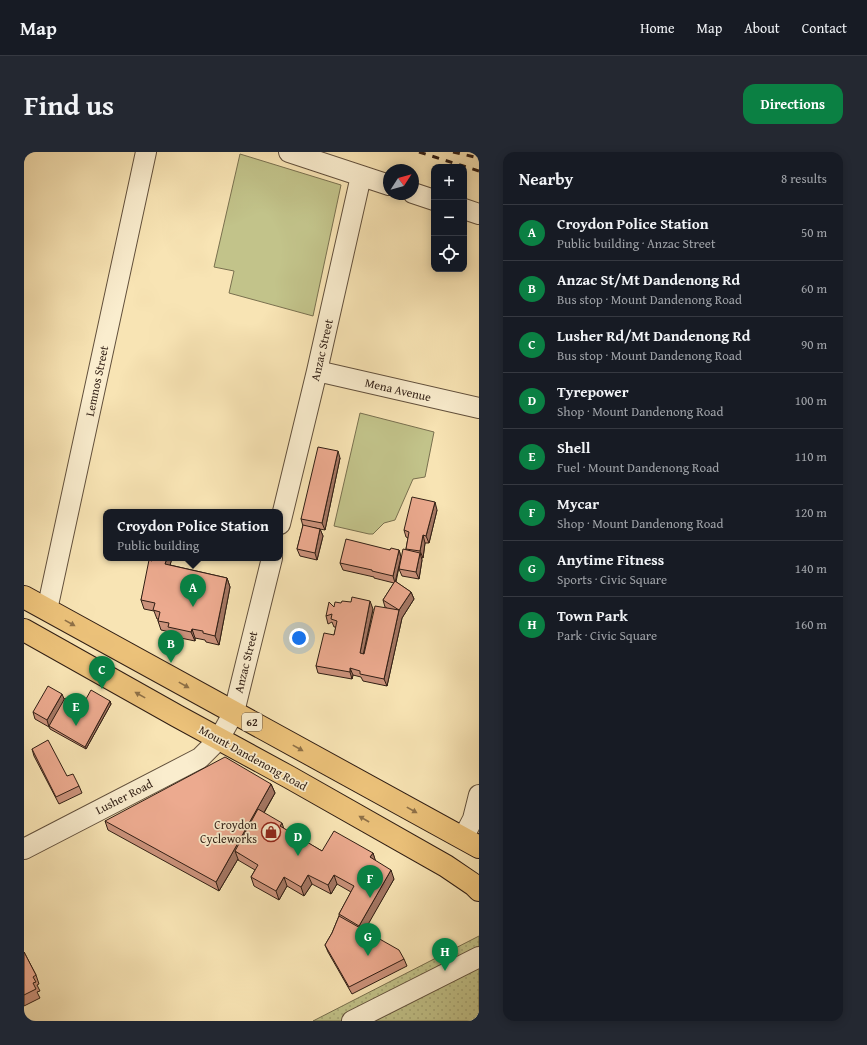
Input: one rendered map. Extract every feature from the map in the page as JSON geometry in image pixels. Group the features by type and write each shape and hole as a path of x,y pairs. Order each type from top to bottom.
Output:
{"main road":[{"name":"62","path":"24,597 471,843"},
{"name":"Mount Dandenong Road","path":"24,630 284,774 477,885"}],"street":[{"name":"Lemnos Street","path":"47,610 146,152"},
{"path":"289,152 383,183"},
{"name":"Anzac Street","path":"283,512 317,371 361,176"},
{"path":"419,195 431,199"},
{"path":"467,210 479,214"},
{"name":"Mena Avenue","path":"317,371 479,408"},
{"name":"Anzac Street","path":"219,739 234,712 271,561"},
{"name":"Lusher Road","path":"24,849 200,758 219,739"},
{"path":"471,843 473,820 479,795"},
{"path":"352,1021 479,957"}],"green space":[{"path":"240,154 341,185 313,316 229,293 234,271 214,267"},
{"path":"360,413 434,432 425,477 413,479 395,520 384,523 373,534 334,526"},
{"path":"479,936 479,1021 313,1021"}],"building":[{"path":"318,447 338,451 322,523 301,519"},
{"path":"412,497 435,502 426,536 423,535 420,551 406,549 409,532 404,530"},
{"path":"303,525 320,529 315,553 297,549"},
{"path":"346,539 390,550 391,548 399,550 393,576 340,563"},
{"path":"403,549 420,553 416,572 399,569"},
{"path":"149,561 166,561 165,564 227,578 215,636 203,633 203,631 192,629 191,632 168,627 169,623 158,621 160,612 153,610 155,603 141,600"},
{"path":"395,581 411,592 399,610 383,600"},
{"path":"352,597 370,601 360,653 364,654 375,606 399,610 384,679 360,674 360,671 350,668 350,672 316,666 324,633 334,635 337,621 331,619 332,614 326,616 329,602 334,607 335,602 351,602"},
{"path":"48,686 62,694 47,720 33,712"},
{"path":"91,690 110,701 85,747 49,726 65,698 81,708"},
{"path":"48,740 67,776 73,774 79,786 56,797 32,749"},
{"path":"225,757 271,784 216,882 105,821"},
{"path":"258,809 282,823 280,826 322,851 334,831 373,853 370,857 391,870 359,926 339,914 354,886 334,875 328,885 308,875 301,887 284,877 276,891 251,877 258,865 235,851"},
{"path":"339,916 399,950 404,959 349,987 325,945"},
{"path":"24,952 36,975 33,977 36,982 33,983 36,989 24,995"}],"railway":[{"path":"419,152 479,171"},
{"path":"453,152 479,158"}],"place":[{"name":"Croydon Police Station","path":"193,607"},
{"name":"Anzac St/Mt Dandenong Rd","path":"171,663"},
{"name":"Lusher Rd/Mt Dandenong Rd","path":"102,689"},
{"name":"Shell","path":"76,726"},
{"name":"Croydon Cycleworks","path":"271,832"},
{"name":"Tyrepower","path":"298,856"},
{"name":"Mycar","path":"370,898"},
{"name":"Anytime Fitness","path":"368,956"},
{"name":"Town Park","path":"445,971"}]}
